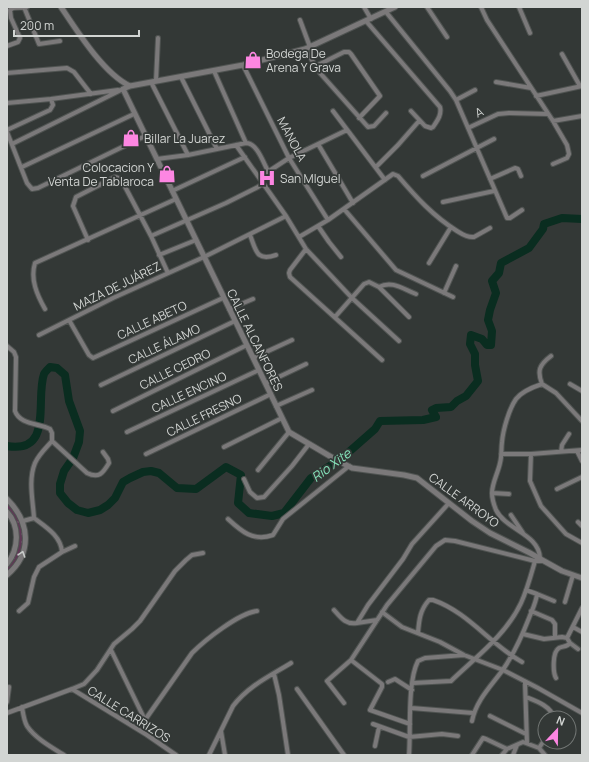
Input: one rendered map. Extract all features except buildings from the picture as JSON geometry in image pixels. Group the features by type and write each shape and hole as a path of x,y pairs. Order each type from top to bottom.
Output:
{"street":[{"path":"7,46 18,42 20,38 9,19 11,9 26,7 39,44 60,41"},
{"path":"61,7 100,60 118,78 130,86"},
{"path":"364,7 371,18"},
{"path":"12,144 130,86 243,65 308,48 395,7"},
{"path":"427,7 447,37"},
{"path":"481,7 486,20 553,121 567,145 569,154 567,158 553,164"},
{"path":"519,7 530,33"},
{"path":"386,12 456,100 505,216 508,218 522,210"},
{"path":"300,20 308,48 320,73 359,118 369,128 374,126 386,113"},
{"path":"366,21 440,107 441,111 433,127 431,128 425,126 411,111"},
{"path":"158,38 153,82 188,155"},
{"path":"316,66 344,52 351,54 380,96 359,118"},
{"path":"536,96 581,86 562,54"},
{"name":"MANOLA","path":"243,65 289,158 328,220"},
{"path":"7,73 68,68 74,72 91,94"},
{"path":"214,71 246,143"},
{"path":"181,77 217,149"},
{"path":"496,82 531,88"},
{"path":"7,103 51,99 123,89"},
{"name":"CALLE ALCANFORES","path":"123,89 289,432"},
{"path":"456,100 475,90"},
{"path":"51,99 53,106 52,108 7,131 27,183 32,189 38,188 145,136"},
{"path":"333,111 385,180"},
{"path":"22,167 134,114"},
{"name":"A","path":"468,128 498,114 548,114"},
{"path":"553,121 582,116"},
{"path":"376,167 420,121"},
{"path":"260,177 268,170 289,158 347,130"},
{"path":"423,176 494,139"},
{"path":"157,159 188,155 250,143 255,147 268,170"},
{"path":"318,144 353,203"},
{"path":"236,145 260,177 286,216 306,250 352,298 399,341"},
{"path":"172,191 245,157"},
{"path":"490,179 515,168 518,169 521,176"},
{"path":"299,237 328,220 393,174 398,176 420,202 451,227 471,238 490,228"},
{"path":"88,240 73,206 73,202 76,198 114,177 121,179 168,273"},
{"path":"150,236 233,200 263,183"},
{"path":"443,202 494,191"},
{"path":"45,309 36,293 34,273 35,263 88,240 176,198"},
{"path":"344,209 396,270 453,297"},
{"name":"MAZA DE JUÁREZ","path":"39,334 204,257 286,216"},
{"path":"318,226 341,257"},
{"path":"429,263 451,227"},
{"path":"250,235 257,252 261,257 266,258 276,256"},
{"path":"159,256 196,240"},
{"path":"306,250 289,273 290,277 382,360"},
{"path":"444,293 456,266"},
{"path":"335,317 366,282 379,287 409,317"},
{"path":"379,287 385,284 392,284 416,294"},
{"name":"CALLE ABETO","path":"69,320 89,356 93,358 223,298"},
{"path":"229,309 253,298"},
{"name":"CALLE ÁLAMO","path":"101,385 235,321"},
{"path":"253,358 292,340"},
{"name":"CALLE CEDRO","path":"113,411 247,345"},
{"path":"7,346 16,355 15,411 19,418 51,430 52,441 87,473 93,476 98,476 106,469 109,463 108,458 103,452"},
{"path":"551,356 543,362 540,369 539,376 542,384 556,393 582,421"},
{"path":"266,383 306,364"},
{"name":"CALLE ENCINO","path":"127,432 259,370"},
{"path":"525,535 512,527 499,515 492,493 501,454 503,430 516,399 525,391 542,384"},
{"path":"570,384 582,391"},
{"path":"276,406 312,390"},
{"name":"CALLE FRESNO","path":"146,454 271,394"},
{"path":"224,446 282,418"},
{"path":"258,470 289,432"},
{"name":"CALLE ARROYO","path":"289,432 347,465 415,477 490,533 572,575 582,578"},
{"path":"561,452 562,445 569,434"},
{"path":"52,441 38,458 32,474 31,484 34,518 58,539 62,552"},
{"path":"244,479 250,492 256,497 261,498 269,492 309,444"},
{"path":"501,454 531,454 582,450"},
{"path":"577,451 582,461"},
{"path":"531,454 530,481 542,506 566,534 582,543"},
{"path":"228,518 247,535 260,538 273,535 283,519 347,465"},
{"path":"557,489 582,477"},
{"path":"492,493 509,494"},
{"path":"7,500 20,514 26,537 22,554 16,566 7,575"},
{"path":"357,623 368,605 403,559 412,544 449,503"},
{"path":"7,512 13,520 17,533 15,547 7,564"},
{"path":"344,703 326,680 351,660 362,646 382,612 436,546 445,540 535,561 542,560 533,542 516,524 511,515"},
{"path":"23,521 34,518"},
{"path":"578,522 582,526"},
{"path":"19,611 28,603 34,577 39,567 62,552 75,546"},
{"path":"7,713 84,684 92,676 114,644 140,621 175,570 192,556 202,553"},
{"path":"413,682 451,681 494,640 515,614 526,590 535,561"},
{"path":"565,602 572,575"},
{"path":"526,590 554,601"},
{"path":"472,721 473,713 480,700 512,656 523,634 537,594"},
{"path":"418,634 420,616 429,600 432,600 457,611 512,656 522,662"},
{"path":"567,638 582,608"},
{"path":"334,610 347,623 351,624 377,620"},
{"path":"145,720 178,672 200,645 248,612 257,611"},
{"path":"531,611 552,620 555,624 555,637"},
{"path":"382,612 402,627 440,642 473,659 502,670 582,713"},
{"path":"573,627 582,632"},
{"path":"523,634 544,639 555,637 567,638"},
{"path":"567,638 570,643 578,649"},
{"path":"556,678 553,671 555,654 559,648 567,646 570,643"},
{"path":"111,650 145,720 147,735"},
{"path":"409,755 412,690 417,664 420,660 425,658 464,655"},
{"path":"351,660 382,684 382,687 370,710 410,724"},
{"path":"208,755 233,706 238,700 251,688 291,663"},
{"path":"274,674 279,695 288,755"},
{"path":"388,682 395,679 412,690"},
{"path":"525,682 527,743"},
{"path":"7,702 10,687"},
{"name":"CALLE CARRIZOS","path":"72,689 147,735 176,755"},
{"path":"297,689 344,755"},
{"path":"526,697 550,710"},
{"path":"22,707 26,724 29,728 42,740 64,755"},
{"path":"411,708 473,713"},
{"path":"490,716 526,734"},
{"path":"373,724 410,737 442,734 458,736"},
{"path":"375,746 380,727"},
{"path":"221,731 225,755"},
{"path":"472,755 483,738 508,750"},
{"path":"502,755 517,744 523,742 537,747"},
{"path":"513,755 517,744"}],"shaded area":[{"path":"7,499 25,529 22,555 7,575 7,564 10,561 17,533 7,512"}],"waterway":[{"name":"Rio Xite","path":"7,446 22,446 31,442 37,433 40,422 44,374 50,367 57,368 65,375 69,401 80,431 79,442 73,458 64,471 60,484 60,493 68,503 77,510 88,513 100,510 115,498 123,482 143,472 151,471 159,473 177,488 196,489 226,467 241,475 238,503 249,513 272,516 284,513 311,478 342,458 375,429 380,421 423,420 436,417 432,410 436,408 451,407 457,401 466,396 478,381 475,365 475,354 470,344 471,335 482,339 487,345 491,345 492,331 488,320 496,293 492,281 499,273 501,263 529,248 543,229 544,224 562,218 582,219"}],"place":[{"name":"Bodega De Arena Y Grava","path":"253,60"},
{"name":"Billar La Juarez","path":"131,138"},
{"name":"Colocacion Y Venta De Tablaroca","path":"167,174"},
{"name":"San MIguel","path":"267,178"}]}
